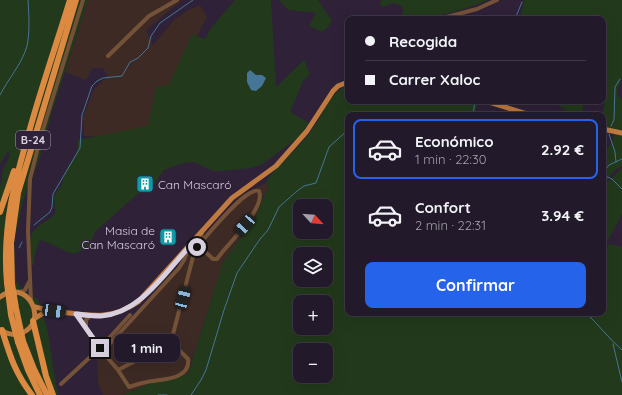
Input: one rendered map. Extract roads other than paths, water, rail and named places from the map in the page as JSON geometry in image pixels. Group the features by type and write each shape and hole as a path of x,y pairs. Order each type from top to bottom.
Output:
{"highway":[{"name":"B-24","path":"47,395 21,341 11,315 5,247 14,184 70,0"},
{"name":"B-24","path":"9,284 11,244 18,193 76,0"},
{"path":"0,212 26,144"},
{"path":"34,320 46,376 54,395"},
{"path":"1,330 11,360 21,380 32,395"},
{"name":"B-24","path":"21,341 28,370 40,395"}],"main road":[{"path":"32,304 48,310 100,316 117,313 138,302 235,195 276,166 307,131 332,91 338,86 345,83"},
{"path":"494,104 517,112"},
{"path":"606,130 622,133"},
{"path":"0,297 9,293 19,293 27,297 32,304 34,320"},
{"path":"1,330 10,334 20,333 28,329 38,315 48,310"}],"street":[{"path":"32,304 29,282 28,213 34,160 83,0"},
{"path":"108,56 149,16 177,0"},
{"path":"451,16 478,9 497,0"},
{"path":"61,384 101,350 179,268 189,247 197,247 213,259 217,259 255,214 261,196 260,191 252,191 238,202 197,247"},
{"path":"118,370 171,342 190,268 204,230"},
{"path":"179,268 186,264 190,268"},
{"path":"19,293 25,290 29,282"},
{"path":"76,314 129,387 137,384 168,379 182,374 189,366 188,359 171,342"},
{"path":"101,350 130,315"},
{"path":"86,329 86,320 90,316"}],"water":[{"path":"250,70 256,75 262,75 266,78 262,86 256,91 251,90 247,82 247,73"}],"waterway":[{"path":"0,95 25,53 29,29 28,0"},
{"path":"34,225 50,212 53,194 80,148 82,115 92,86 103,78 122,76 130,62 138,58 148,48 151,36 160,23 193,0"},
{"path":"516,16 522,2"},
{"path":"611,126 614,120 615,87 620,79"},
{"path":"473,112 475,104"},
{"path":"191,395 206,370 237,273 260,239 268,230 279,207 304,186 316,183 329,147 345,133"},
{"path":"609,134 615,152 616,162"},
{"path":"606,169 609,165 622,159"},
{"path":"606,176 612,179 622,189"},
{"path":"19,248 22,242"},
{"path":"589,316 622,350"},
{"path":"613,344 622,382"},
{"path":"158,395 167,395"}],"place":[{"name":"Can Mascaró","path":"145,184"},
{"name":"Masia de Can Mascaró","path":"168,237"}]}
